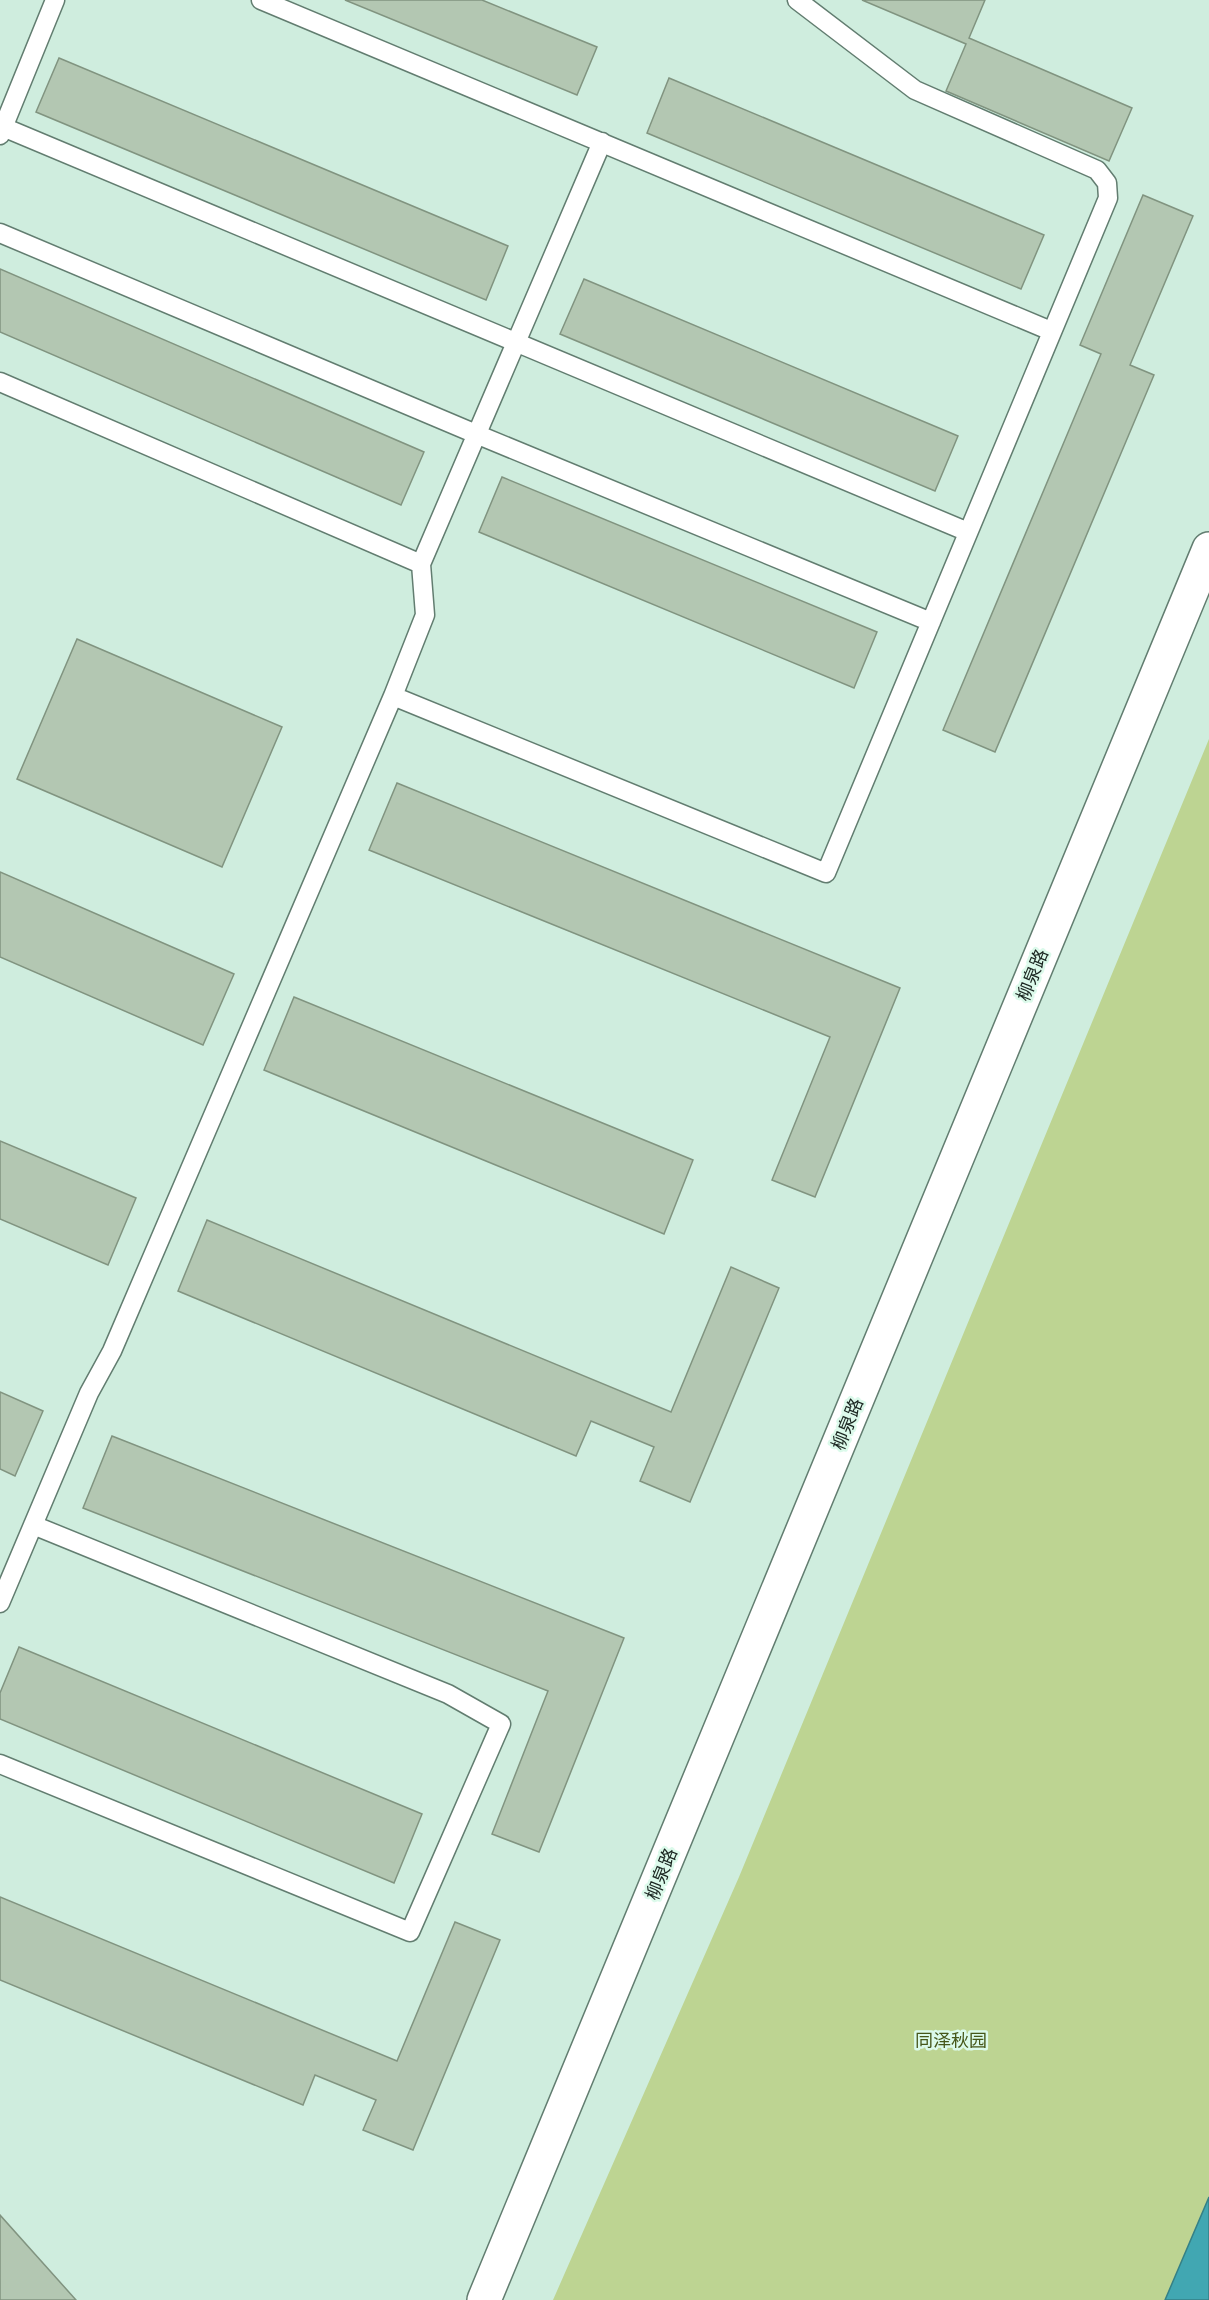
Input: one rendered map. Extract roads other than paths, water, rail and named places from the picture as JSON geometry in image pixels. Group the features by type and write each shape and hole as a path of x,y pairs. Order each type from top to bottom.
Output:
{"street":[{"name":"柳泉路","path":"484,2300 1209,549"}],"lane":[{"path":"55,0 2,131 516,342 968,532"},
{"path":"261,0 1051,331"},
{"path":"393,696 826,873 1108,198 1107,183 1097,170 915,90 797,0"},
{"path":"0,1603 89,1393 112,1351 393,696 425,615 422,564 602,142"},
{"path":"0,233 476,434 931,622"},
{"path":"0,382 422,564"},
{"path":"0,1764 410,1932 501,1724 448,1694 33,1525"}],"water":[{"path":"1209,2197 1209,2300 1165,2300"}],"park label":[{"name":"同泽秋园","path":"951,2040"}]}
